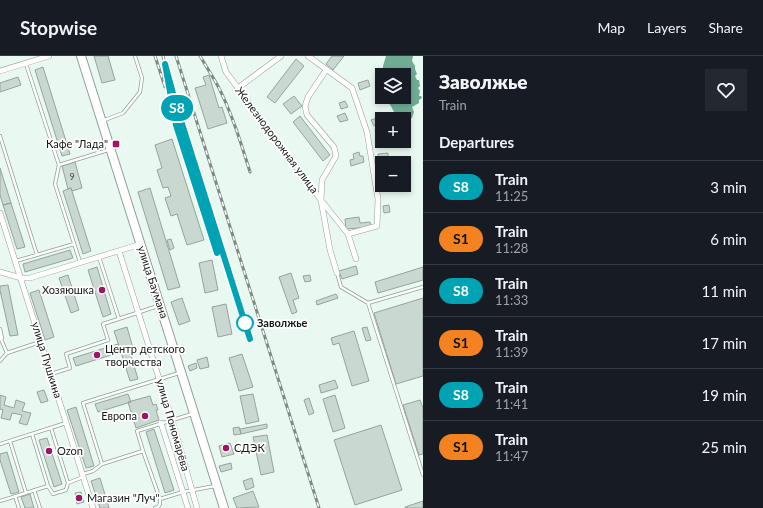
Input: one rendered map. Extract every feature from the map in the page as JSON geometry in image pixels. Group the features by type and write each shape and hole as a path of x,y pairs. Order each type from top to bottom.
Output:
{"main road":[{"name":"улица Баумана","path":"81,56 224,508"}],"street":[{"path":"0,72 49,56"},
{"name":"Железнодорожная улица","path":"221,56 226,72 321,200 330,250 337,273"},
{"path":"238,88 281,56"},
{"path":"308,56 352,88 367,132 378,199 377,226 348,234"},
{"path":"326,70 308,97 305,106 307,115 334,147 336,156 322,180 321,200 348,234 356,260"},
{"name":"улица Пушкина","path":"0,213 93,508"},
{"path":"0,272 21,278 30,278 141,244"},
{"name":"улица Пономарёва","path":"119,251 172,420 197,508"},
{"name":"улица Пономарёва","path":"161,424 188,508"}],"lane":[{"path":"102,122 124,113 140,92 142,78 135,56"},
{"path":"26,63 59,165 55,184 80,263"},
{"path":"0,136 37,255"},
{"path":"59,165 111,150"},
{"path":"15,261 74,244"},
{"path":"99,257 119,319"},
{"path":"337,273 341,287 368,303 423,475"},
{"path":"368,303 423,287"},
{"path":"51,374 70,368 66,354 108,340 103,324 160,306"},
{"path":"0,329 1,338 7,352"},
{"path":"0,361 7,352 41,342"},
{"path":"102,464 84,403 181,372"},
{"path":"155,508 160,504 160,499 137,431 194,413"},
{"path":"0,444 66,423"},
{"path":"32,434 48,486 53,494 66,490 68,483 51,428"},
{"path":"10,441 26,493"},
{"path":"68,483 93,471 102,464 143,451"},
{"path":"0,501 48,486"},
{"path":"160,499 183,492 217,486"},
{"path":"34,490 40,508"},
{"path":"15,496 19,508"}],"shaded area":[{"path":"386,56 413,56 412,61 417,74 415,76 417,80 419,80 420,86 418,88 420,91 419,96 422,98 419,100 419,103 412,107 414,112 412,118 411,112 395,112 389,104 411,104 411,68 383,68"}],"building":[{"path":"94,56 108,56 115,80 102,83"},
{"path":"332,56 344,56 333,70 326,64"},
{"path":"296,59 304,66 275,103 267,97"},
{"path":"43,67 70,154 62,156 35,70"},
{"path":"209,75 219,108 222,107 227,123 208,129 195,88 206,85 203,77"},
{"path":"18,77 21,85 0,92 0,83"},
{"path":"368,80 370,86 360,90 358,83"},
{"path":"294,96 302,106 291,114 283,104"},
{"path":"345,101 348,107 341,109 339,103"},
{"path":"345,113 348,120 340,122 337,116"},
{"path":"300,116 330,155 323,161 293,122"},
{"path":"375,119 375,126 374,126 371,120"},
{"path":"172,139 204,240 187,245 177,214 171,216 165,198 171,196 168,187 163,188 157,170 162,168 155,145"},
{"path":"359,152 360,156 363,156 364,162 351,166 350,160 354,159 353,154"},
{"path":"388,153 388,156 378,156 378,154"},
{"path":"75,162 82,188 72,191 71,188 68,189 62,166"},
{"path":"0,168 11,203 3,205 0,195"},
{"path":"71,188 91,251 83,254 63,191"},
{"path":"150,188 180,287 168,290 138,192"},
{"path":"11,203 25,247 17,249 3,205"},
{"path":"389,205 390,212 384,213 383,206"},
{"path":"359,217 360,223 370,222 371,227 346,229 345,219"},
{"path":"171,239 174,248 170,250 167,240"},
{"path":"70,250 73,258 25,272 23,264"},
{"path":"212,260 218,290 205,293 199,263"},
{"path":"356,266 358,274 342,279 339,271"},
{"path":"97,267 111,314 103,317 88,270"},
{"path":"423,267 423,280 378,293 375,282"},
{"path":"291,273 299,298 293,300 297,312 292,314 279,277"},
{"path":"68,275 79,310 71,313 59,278"},
{"path":"310,275 311,281 305,282 303,276"},
{"path":"8,285 18,335 10,336 0,290 0,286"},
{"path":"39,290 54,337 45,340 30,293"},
{"path":"336,294 338,298 317,305 316,301"},
{"path":"182,298 190,321 179,325 171,302"},
{"path":"423,298 423,376 396,384 374,313"},
{"path":"226,304 232,334 218,337 212,307"},
{"name":"Центр детского творчества","path":"127,327 133,348 121,352 114,331"},
{"path":"367,327 371,340 366,341 362,328"},
{"path":"354,331 369,381 352,386 339,343 333,345 331,338"},
{"name":"Центр детского творчества","path":"118,344 121,352 76,366 73,358"},
{"path":"129,349 138,379 130,381 121,352"},
{"path":"242,354 253,387 239,391 229,358"},
{"path":"207,357 209,367 200,369 197,360"},
{"path":"196,363 197,368 190,371 188,366"},
{"path":"335,380 338,388 321,393 319,385"},
{"path":"44,390 48,401 41,403 37,392"},
{"path":"128,394 131,402 98,412 95,404"},
{"path":"253,394 259,421 246,424 240,396"},
{"path":"0,395 6,397 4,405 14,408 16,400 25,403 22,411 31,413 27,425 19,423 22,415 12,413 10,420 1,418 3,410 0,409"},
{"path":"335,395 345,428 333,432 323,399"},
{"name":"Европа","path":"150,396 153,405 156,404 159,420 136,428 128,402"},
{"path":"309,398 314,413 309,415 304,400"},
{"path":"420,400 423,408 423,454 419,455 403,405"},
{"path":"76,407 94,466 86,468 67,410"},
{"path":"267,424 267,428 241,434 240,429"},
{"path":"381,425 402,490 355,505 334,440"},
{"path":"239,427 241,434 234,435 233,428"},
{"path":"154,429 174,490 165,493 146,432"},
{"path":"267,435 274,472 261,475 253,437"},
{"path":"47,438 62,484 54,487 39,440"},
{"path":"230,443 234,454 222,457 219,446"},
{"path":"7,452 19,492 11,494 0,460 0,454"},
{"path":"231,463 232,469 221,472 219,466"},
{"path":"100,478 109,508 100,508 91,481"},
{"path":"252,478 254,487 246,490 243,481"},
{"path":"253,491 259,507 237,508 233,498"},
{"name":"Магазин \"Луч\"","path":"81,492 84,502 77,504 75,493"},
{"path":"30,494 34,508 25,508 21,497"},
{"path":"423,501 423,508 405,508 405,507"}],"railway":[{"path":"155,56 165,87"},
{"path":"163,56 177,108 250,339"},
{"path":"176,56 319,508"},
{"path":"200,56 219,88 228,108 250,172"}],"train":[{"name":"S8","path":"217,253 176,125 169,93 165,64 177,108 250,339"}],"place":[{"name":"Кафе \"Лада\"","path":"116,144"},
{"name":"Хозяюшка","path":"102,290"},
{"name":"Заволжье","path":"245,323"},
{"name":"Центр детского творчества","path":"97,355"},
{"name":"Европа","path":"145,416"},
{"name":"СДЭК","path":"226,448"},
{"name":"Ozon","path":"49,451"},
{"name":"Магазин \"Луч\"","path":"79,498"}]}
